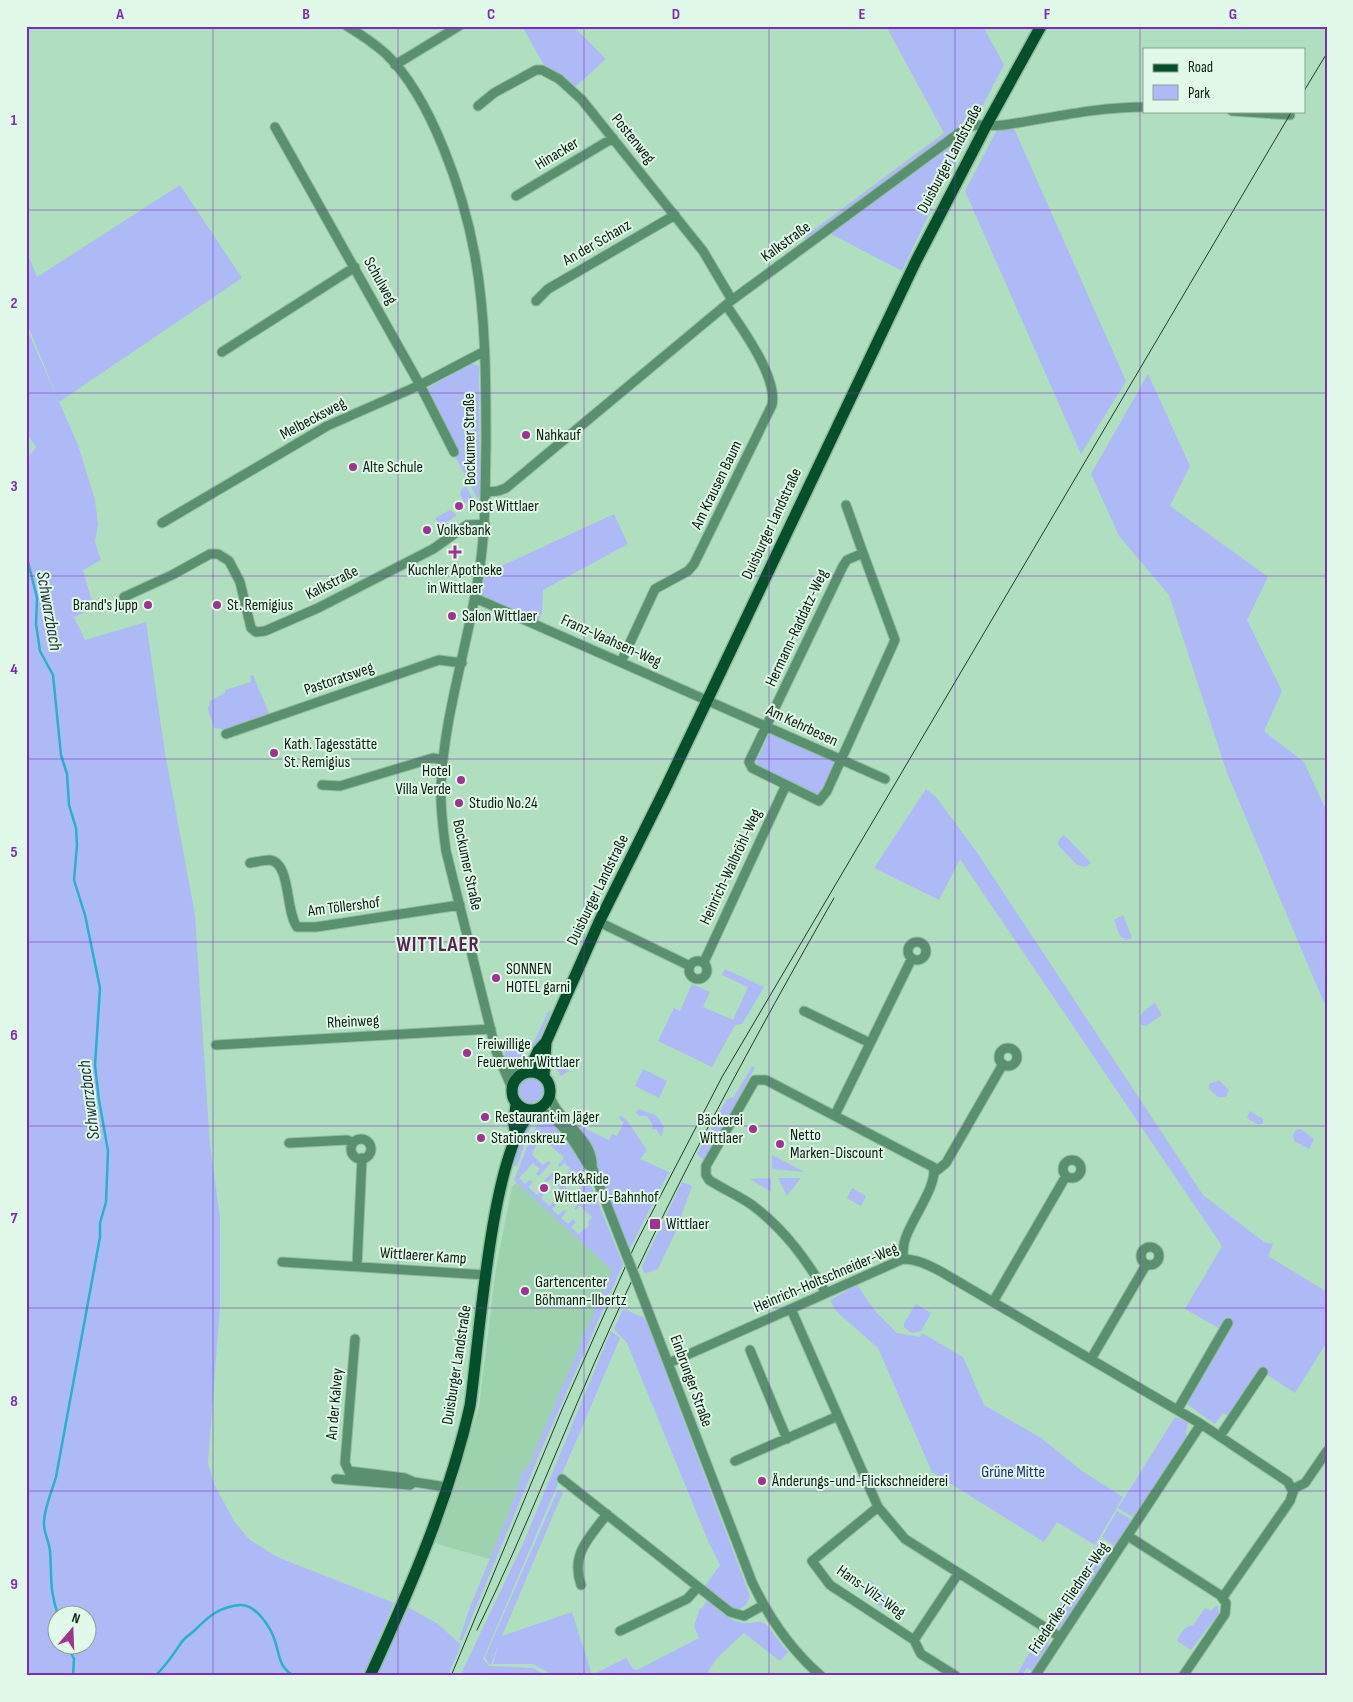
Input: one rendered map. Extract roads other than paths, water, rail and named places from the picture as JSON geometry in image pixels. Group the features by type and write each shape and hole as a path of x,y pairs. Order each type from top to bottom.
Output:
{"main road":[{"name":"Duisburger Landstraße","path":"516,1136 514,1124 516,1104 512,1095 512,1088 516,1079 524,1073 546,1042 599,922 916,261 986,124 1041,26"},
{"name":"Duisburger Landstraße","path":"370,1676 403,1605 446,1487 470,1406 497,1204 516,1136 526,1116 546,1103 550,1096 549,1084 544,1076 546,1042"},
{"path":"524,1073 544,1076"},
{"path":"516,1104 522,1109 535,1110"}],"street":[{"name":"Bockumer Straße","path":"347,26 385,53 396,65 419,100 455,179 475,257 483,352 485,524 475,598 443,760 441,817 446,851 491,1029 500,1062 512,1088"},
{"path":"396,65 460,26"},
{"name":"Postenweg","path":"478,106 523,76 542,70 559,79 582,100 703,251 729,302"},
{"name":"Kalkstraße","path":"486,492 498,492 506,488 729,302 966,128 986,124 1002,125 1087,110 1143,107"},
{"path":"1246,112 1290,115"},
{"name":"Schulweg","path":"274,127 355,267 420,385 454,452"},
{"name":"Hinacker","path":"516,196 613,138"},
{"name":"An der Schanz","path":"536,301 548,289 675,215"},
{"path":"222,352 355,267"},
{"name":"Am Krausen Baum","path":"621,662 655,589 688,571 694,564 772,405 773,399 770,383 755,347 729,302"},
{"name":"Melbecksweg","path":"162,523 327,426 420,385 483,352"},
{"path":"766,726 750,765 756,770 819,801 827,791 839,759 894,640 846,504"},
{"name":"Kalkstraße","path":"124,596 172,575 210,554 218,554 227,558 233,568 240,582 251,628 260,632 318,608 433,548 467,525 485,524"},
{"name":"Hermann-Raddatz-Weg","path":"766,726 843,566 847,560 863,553"},
{"name":"Franz-Vaahsen-Weg","path":"475,598 707,699"},
{"name":"Pastoratsweg","path":"226,734 439,660 462,663"},
{"name":"Am Kehrbesen","path":"707,699 886,779"},
{"path":"322,785 340,786 433,758 443,760"},
{"name":"Heinrich-Walbröhl-Weg","path":"599,922 690,966 691,976 700,979 706,976 708,970 704,962 786,785"},
{"name":"Am Töllershof","path":"250,863 269,860 281,867 284,873 289,911 297,927 316,927 460,905"},
{"path":"835,1115 912,958"},
{"path":"690,966 694,961 704,962"},
{"path":"804,1011 870,1043"},
{"name":"Rheinweg","path":"216,1045 491,1029"},
{"path":"500,1062 513,1072 524,1073"},
{"path":"903,1259 905,1240 916,1213 933,1182 935,1172 946,1163 1004,1064"},
{"path":"826,1293 805,1258 778,1226 752,1206 709,1180 705,1169 755,1080 766,1080 835,1115 929,1164 935,1172"},
{"name":"Einbrunger Straße","path":"550,1096 552,1103 577,1133 591,1157 592,1167 669,1363 714,1488 762,1606 801,1657 821,1676"},
{"name":"Einbrunger Straße","path":"535,1110 560,1124 573,1140 588,1165 592,1167"},
{"name":"Wittlaerer Kamp","path":"289,1143 348,1140 353,1143 361,1139 369,1144 370,1153 362,1158 357,1266"},
{"path":"353,1143 354,1155 362,1158"},
{"path":"993,1302 1066,1176"},
{"name":"Heinrich-Holtschneider-Weg","path":"669,1363 903,1259 926,1264 1201,1424"},
{"name":"Wittlaerer Kamp","path":"282,1262 486,1275"},
{"path":"1091,1359 1146,1265"},
{"path":"791,1309 878,1508 905,1539 1060,1637"},
{"path":"1178,1409 1228,1324"},
{"name":"An der Kalvey","path":"353,1480 345,1463 355,1339"},
{"path":"750,1350 788,1439"},
{"path":"1220,1436 1263,1372"},
{"path":"735,1461 838,1416"},
{"path":"1183,1676 1225,1614 1227,1606 1223,1597 1290,1501 1292,1489 1288,1482 1201,1424"},
{"name":"Friederike-Fliedner-Weg","path":"1035,1676 1201,1424"},
{"path":"1292,1489 1306,1483 1327,1451"},
{"path":"348,1471 405,1478 414,1482 446,1487"},
{"path":"336,1479 410,1485 414,1482"},
{"path":"562,1479 735,1614 744,1616 762,1606"},
{"name":"Hans-Vilz-Weg","path":"878,1508 812,1561 830,1584 914,1640 920,1654 956,1676"},
{"path":"581,1584 577,1572 580,1551 607,1514"},
{"name":"Friederike-Fliedner-Weg","path":"1128,1536 1223,1597"},
{"name":"Hans-Vilz-Weg","path":"914,1640 958,1574"},
{"path":"620,1631 687,1599 698,1587"}],"waterway":[{"name":"Schwarzbach","path":"26,447 26,478"},
{"name":"Schwarzbach","path":"26,554 37,598 36,624 40,651 53,675 61,755 67,774 69,805 76,828 77,845 74,880 85,915 100,988 95,1065 108,1151 106,1202 100,1223 100,1237 56,1477 47,1504 44,1521 44,1529 50,1551 55,1604"},
{"name":"Schwarzbach","path":"155,1676 183,1641 205,1620 220,1610 240,1605 252,1608 262,1618 273,1636 283,1666 295,1676"},
{"name":"Schwarzbach","path":"72,1654 74,1659 73,1676"}],"tram line":[{"path":"1306,88 1327,53"},
{"path":"451,1676 563,1407 635,1245 722,1077 1291,112"},
{"path":"477,1630 512,1555 611,1326 662,1217 746,1056 834,898"}],"place":[{"name":"Nahkauf","path":"526,435"},
{"name":"Alte Schule","path":"353,467"},
{"name":"Post Wittlaer","path":"459,506"},
{"name":"Volksbank","path":"427,530"},
{"name":"Kuchler Apotheke in Wittlaer","path":"455,552"},
{"name":"Brand's Jupp","path":"148,605"},
{"name":"St. Remigius","path":"217,605"},
{"name":"Salon Wittlaer","path":"452,616"},
{"name":"Kath. Tagesstätte St. Remigius","path":"274,753"},
{"name":"Hotel Villa Verde","path":"461,780"},
{"name":"Studio No.24","path":"459,803"},
{"name":"SONNEN HOTEL garni","path":"496,978"},
{"name":"Freiwillige Feuerwehr Wittlaer","path":"467,1053"},
{"name":"Restaurant im Jäger","path":"485,1117"},
{"name":"Bäckerei Wittlaer","path":"753,1129"},
{"name":"Stationskreuz","path":"481,1138"},
{"name":"Netto Marken-Discount","path":"780,1144"},
{"name":"Park&Ride Wittlaer U-Bahnhof","path":"544,1188"},
{"name":"Wittlaer","path":"655,1224"},
{"name":"Gartencenter Böhmann-Ilbertz","path":"525,1291"},
{"name":"Änderungs-und-Flickschneiderei","path":"762,1481"}],"district":[{"name":"WITTLAER","path":"438,944"}],"park label":[{"name":"Grüne Mitte","path":"1013,1472"}]}
